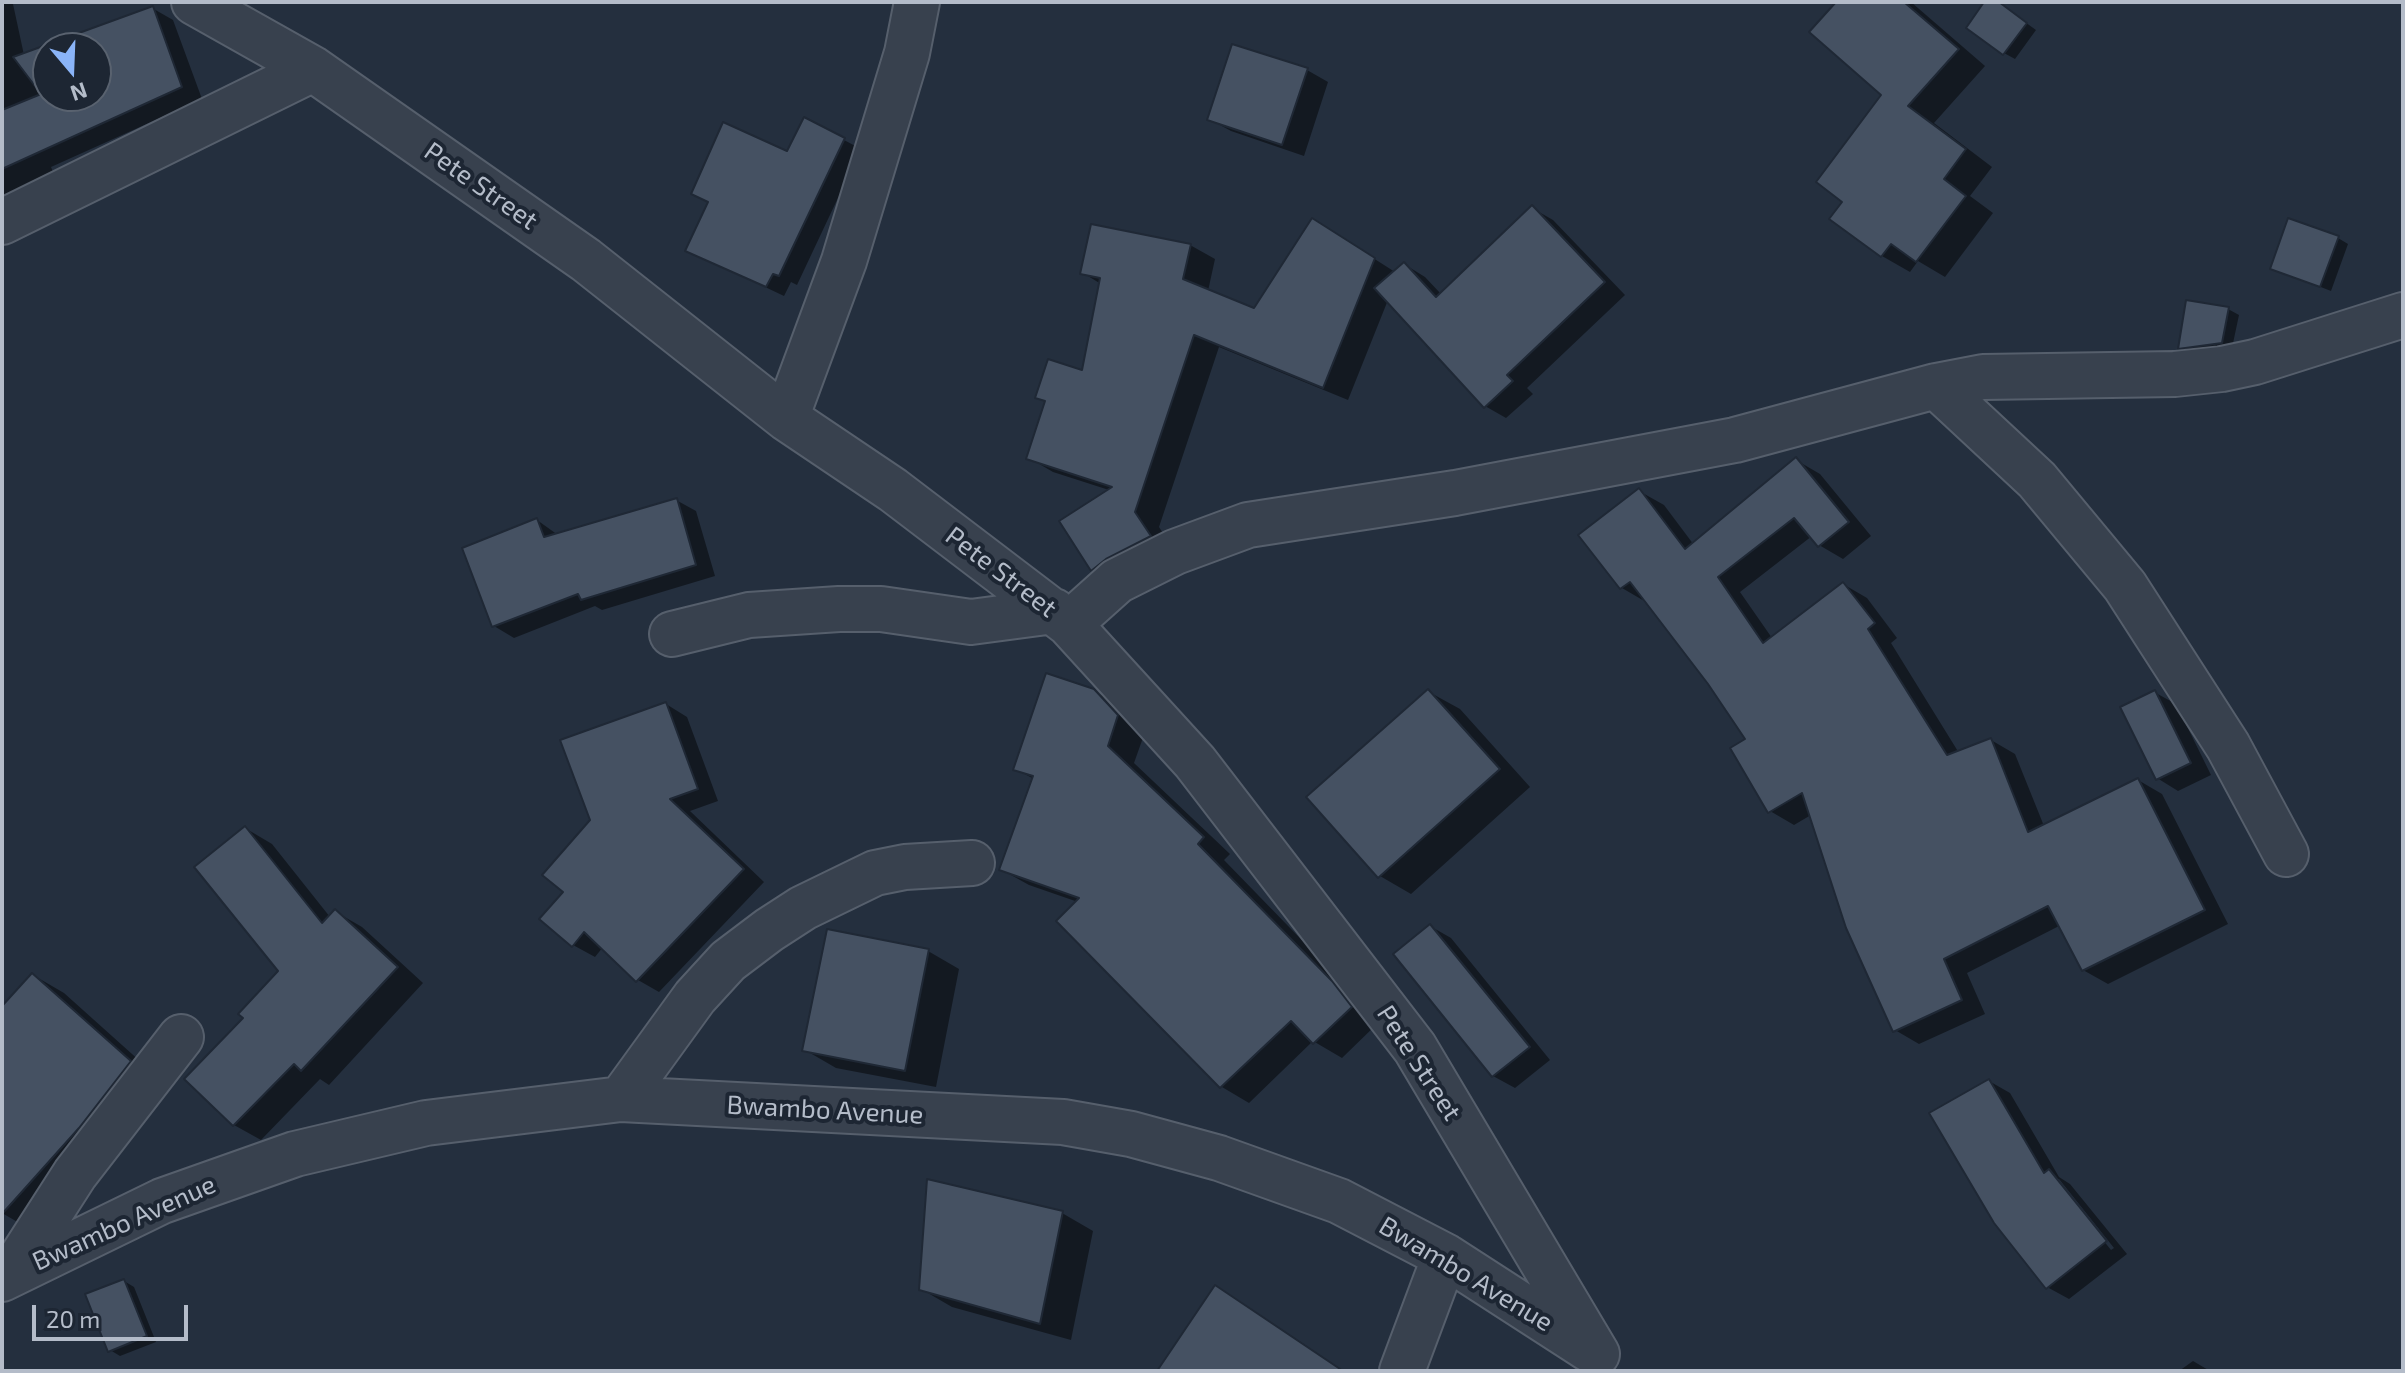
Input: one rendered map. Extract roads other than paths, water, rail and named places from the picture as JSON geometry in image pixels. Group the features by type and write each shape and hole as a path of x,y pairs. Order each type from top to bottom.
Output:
{"street":[{"name":"Pete Street","path":"194,2 313,69 586,260 786,418 893,490 1062,618 1195,762 1415,1048 1609,1363"},
{"path":"786,418 844,261 907,53 917,2"},
{"path":"2,222 313,69"},
{"path":"672,634 749,615 839,609 881,609 971,622 1062,618 1117,581 1175,552 1248,525 1455,493 1735,440 1936,386 2030,374 2175,374 2222,369 2255,362 2403,315"},
{"path":"1936,386 2010,452 2125,586 2228,746 2286,854"},
{"path":"621,1099 695,997 728,961 769,930 815,902 875,873 905,867 972,863"},
{"path":"7,1276 75,1174 181,1037"},
{"name":"Bwambo Avenue","path":"7,1276 162,1201 295,1154 426,1123 621,1099 1063,1122 1131,1134 1219,1158 1339,1201 1445,1256 1609,1363"},
{"path":"1402,1371 1445,1256"}]}
